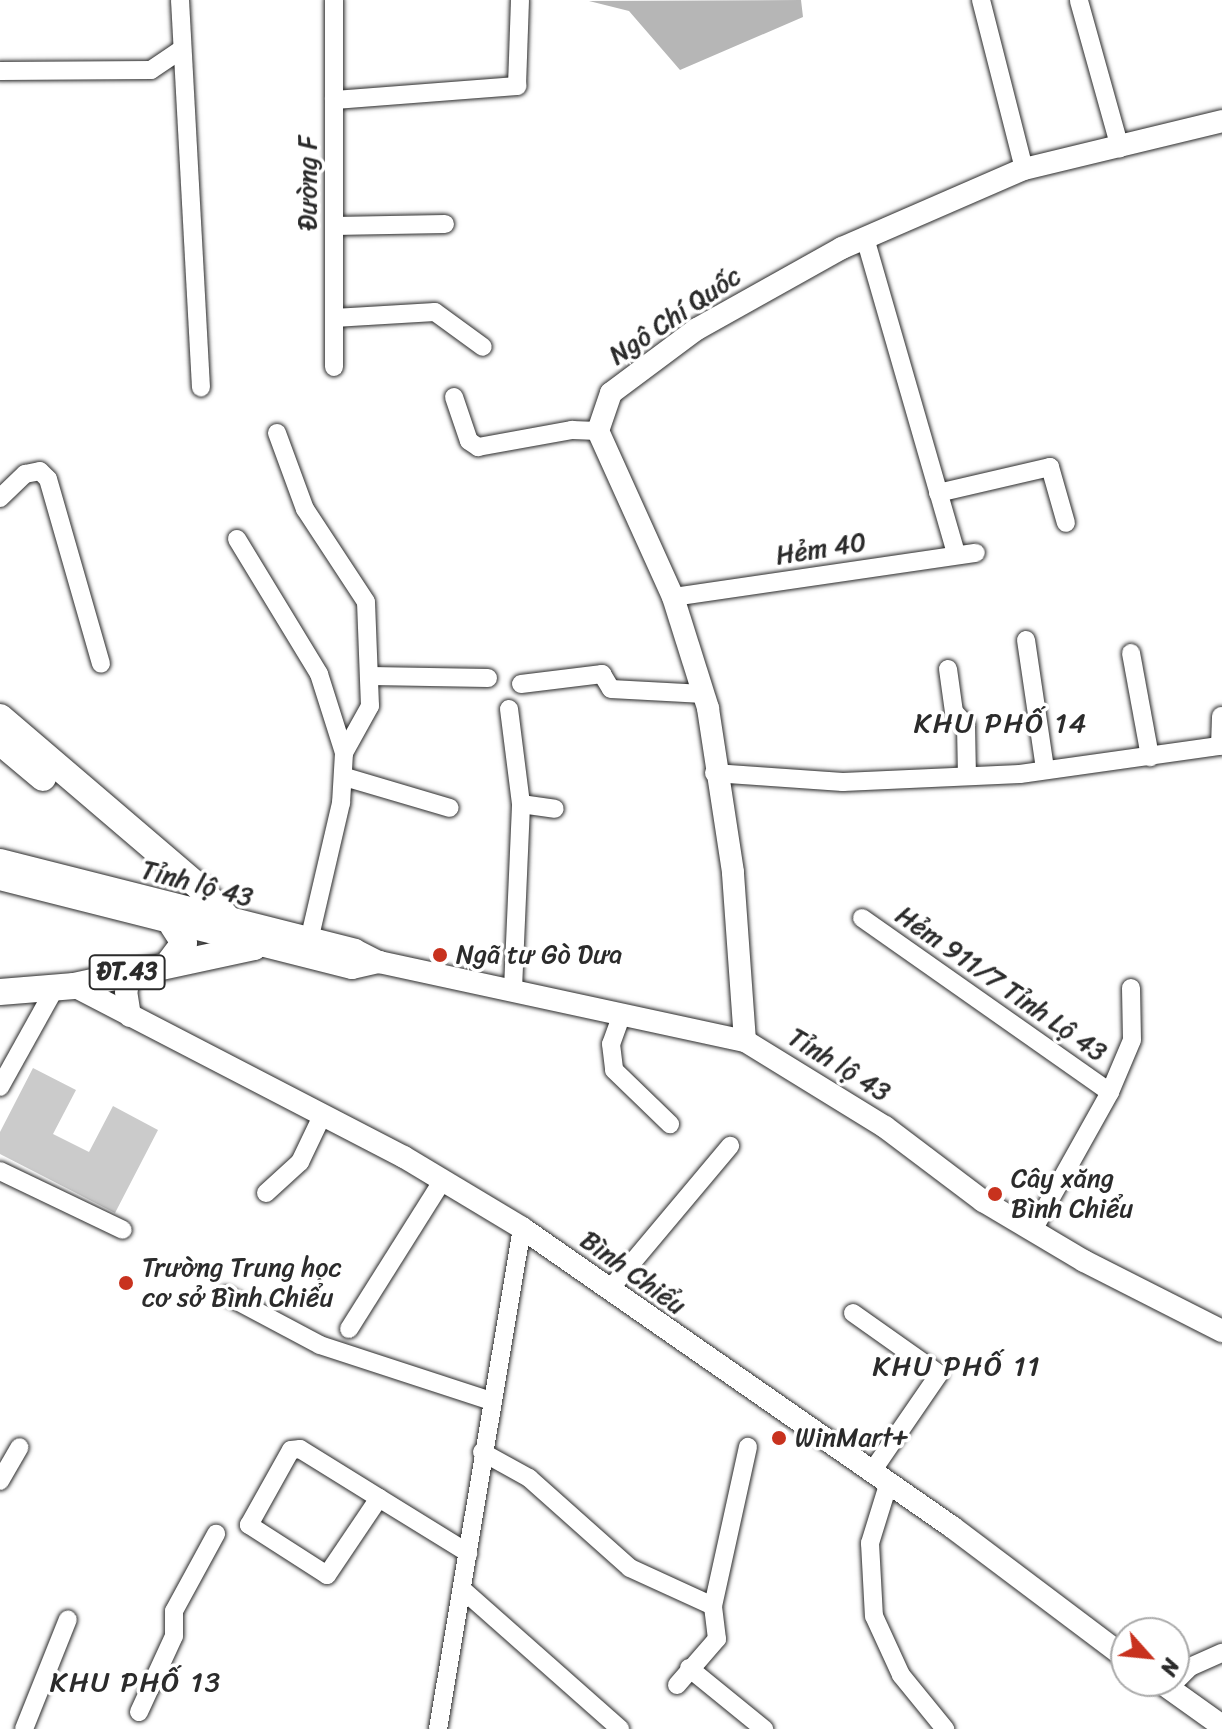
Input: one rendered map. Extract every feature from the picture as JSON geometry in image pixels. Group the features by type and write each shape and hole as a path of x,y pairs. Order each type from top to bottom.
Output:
{"highway":[{"path":"0,717 241,932"},
{"path":"0,742 241,932"},
{"path":"168,964 184,943 173,926"},
{"name":"ĐT.43","path":"0,992 65,987 168,964 241,932"}],"main road":[{"name":"Ngô Chí Quốc","path":"598,431 611,393 630,375 697,329 865,238 1024,169 1222,121"},
{"path":"598,431 673,597 704,694 714,773 733,872 745,1041"},
{"name":"Tỉnh lộ 43","path":"0,860 352,968 379,962"},
{"name":"Tỉnh lộ 43","path":"0,879 173,926 309,940 355,950 379,962 745,1041 885,1127 1033,1230 1193,1320 1222,1331"},
{"path":"130,1016 126,992 132,971"},
{"name":"Bình Chiểu","path":"65,987 130,1016 323,1114 522,1228 880,1479 1110,1646"},
{"path":"1182,1697 1222,1726"}],"street":[{"path":"180,0 201,387"},
{"name":"Đường F","path":"334,0 334,367"},
{"path":"334,100 517,86 520,0"},
{"path":"981,0 1024,169"},
{"path":"1079,1 1120,148"},
{"path":"0,71 151,70 182,49"},
{"path":"334,226 445,224"},
{"path":"865,238 956,553"},
{"path":"334,318 435,312 483,347"},
{"path":"454,397 469,441 478,447 572,430 598,431"},
{"path":"277,433 305,509 366,602 370,706 344,753"},
{"path":"938,493 1050,467 1066,523"},
{"path":"0,498 25,474 40,471 48,479 101,664"},
{"path":"237,539 319,674 344,753 345,777 309,940"},
{"name":"Hẻm 40","path":"673,597 956,553 976,553"},
{"path":"1026,640 1045,769"},
{"path":"1131,653 1150,757"},
{"path":"948,669 954,712 966,725 967,776"},
{"path":"521,684 602,674 611,689 704,694"},
{"path":"371,676 488,678"},
{"path":"509,709 521,804 513,989"},
{"path":"714,773 843,782 1045,769 1221,746 1221,716"},
{"path":"345,777 450,808"},
{"path":"521,804 555,809"},
{"name":"Hẻm 911/7 Tỉnh Lộ 43","path":"862,918 1110,1092"},
{"path":"0,1087 65,987"},
{"path":"1033,1230 1110,1092 1132,1040 1131,988"},
{"path":"622,1014 611,1044 614,1070 670,1124"},
{"path":"266,1193 300,1162 323,1114"},
{"path":"610,1289 730,1146"},
{"path":"0,1171 123,1230"},
{"path":"349,1329 443,1180"},
{"path":"438,1729 463,1590 482,1452 522,1228"},
{"path":"226,1295 320,1345 491,1401"},
{"path":"853,1313 939,1374 880,1479 870,1543 874,1616 901,1675 945,1729"},
{"path":"0,1481 20,1447"},
{"path":"677,1685 717,1639 713,1606 748,1447"},
{"path":"379,1498 327,1575 249,1525 291,1450 300,1449 468,1553"},
{"path":"482,1452 529,1478 630,1568 713,1606"},
{"path":"139,1712 174,1636 174,1611 216,1534"},
{"path":"463,1590 620,1729"},
{"path":"24,1729 68,1619"},
{"path":"1190,1667 1222,1653"},
{"path":"689,1668 764,1729"}],"shaded area":[{"path":"801,0 803,17 680,70 629,11 589,1"}],"building":[{"path":"33,1068 76,1090 53,1134 89,1152 113,1106 158,1130 115,1213 0,1154 0,1132"}],"place":[{"name":"Ngã tư Gò Dưa","path":"440,955"},
{"name":"Cây xăng Bình Chiểu","path":"995,1194"},
{"name":"Trường Trung học cơ sở Bình Chiểu","path":"126,1283"},
{"name":"WinMart+","path":"779,1438"}],"district":[{"name":"KHU PHỐ 14","path":"1001,723"},
{"name":"KHU PHỐ 11","path":"957,1366"},
{"name":"KHU PHỐ 13","path":"136,1682"}]}
